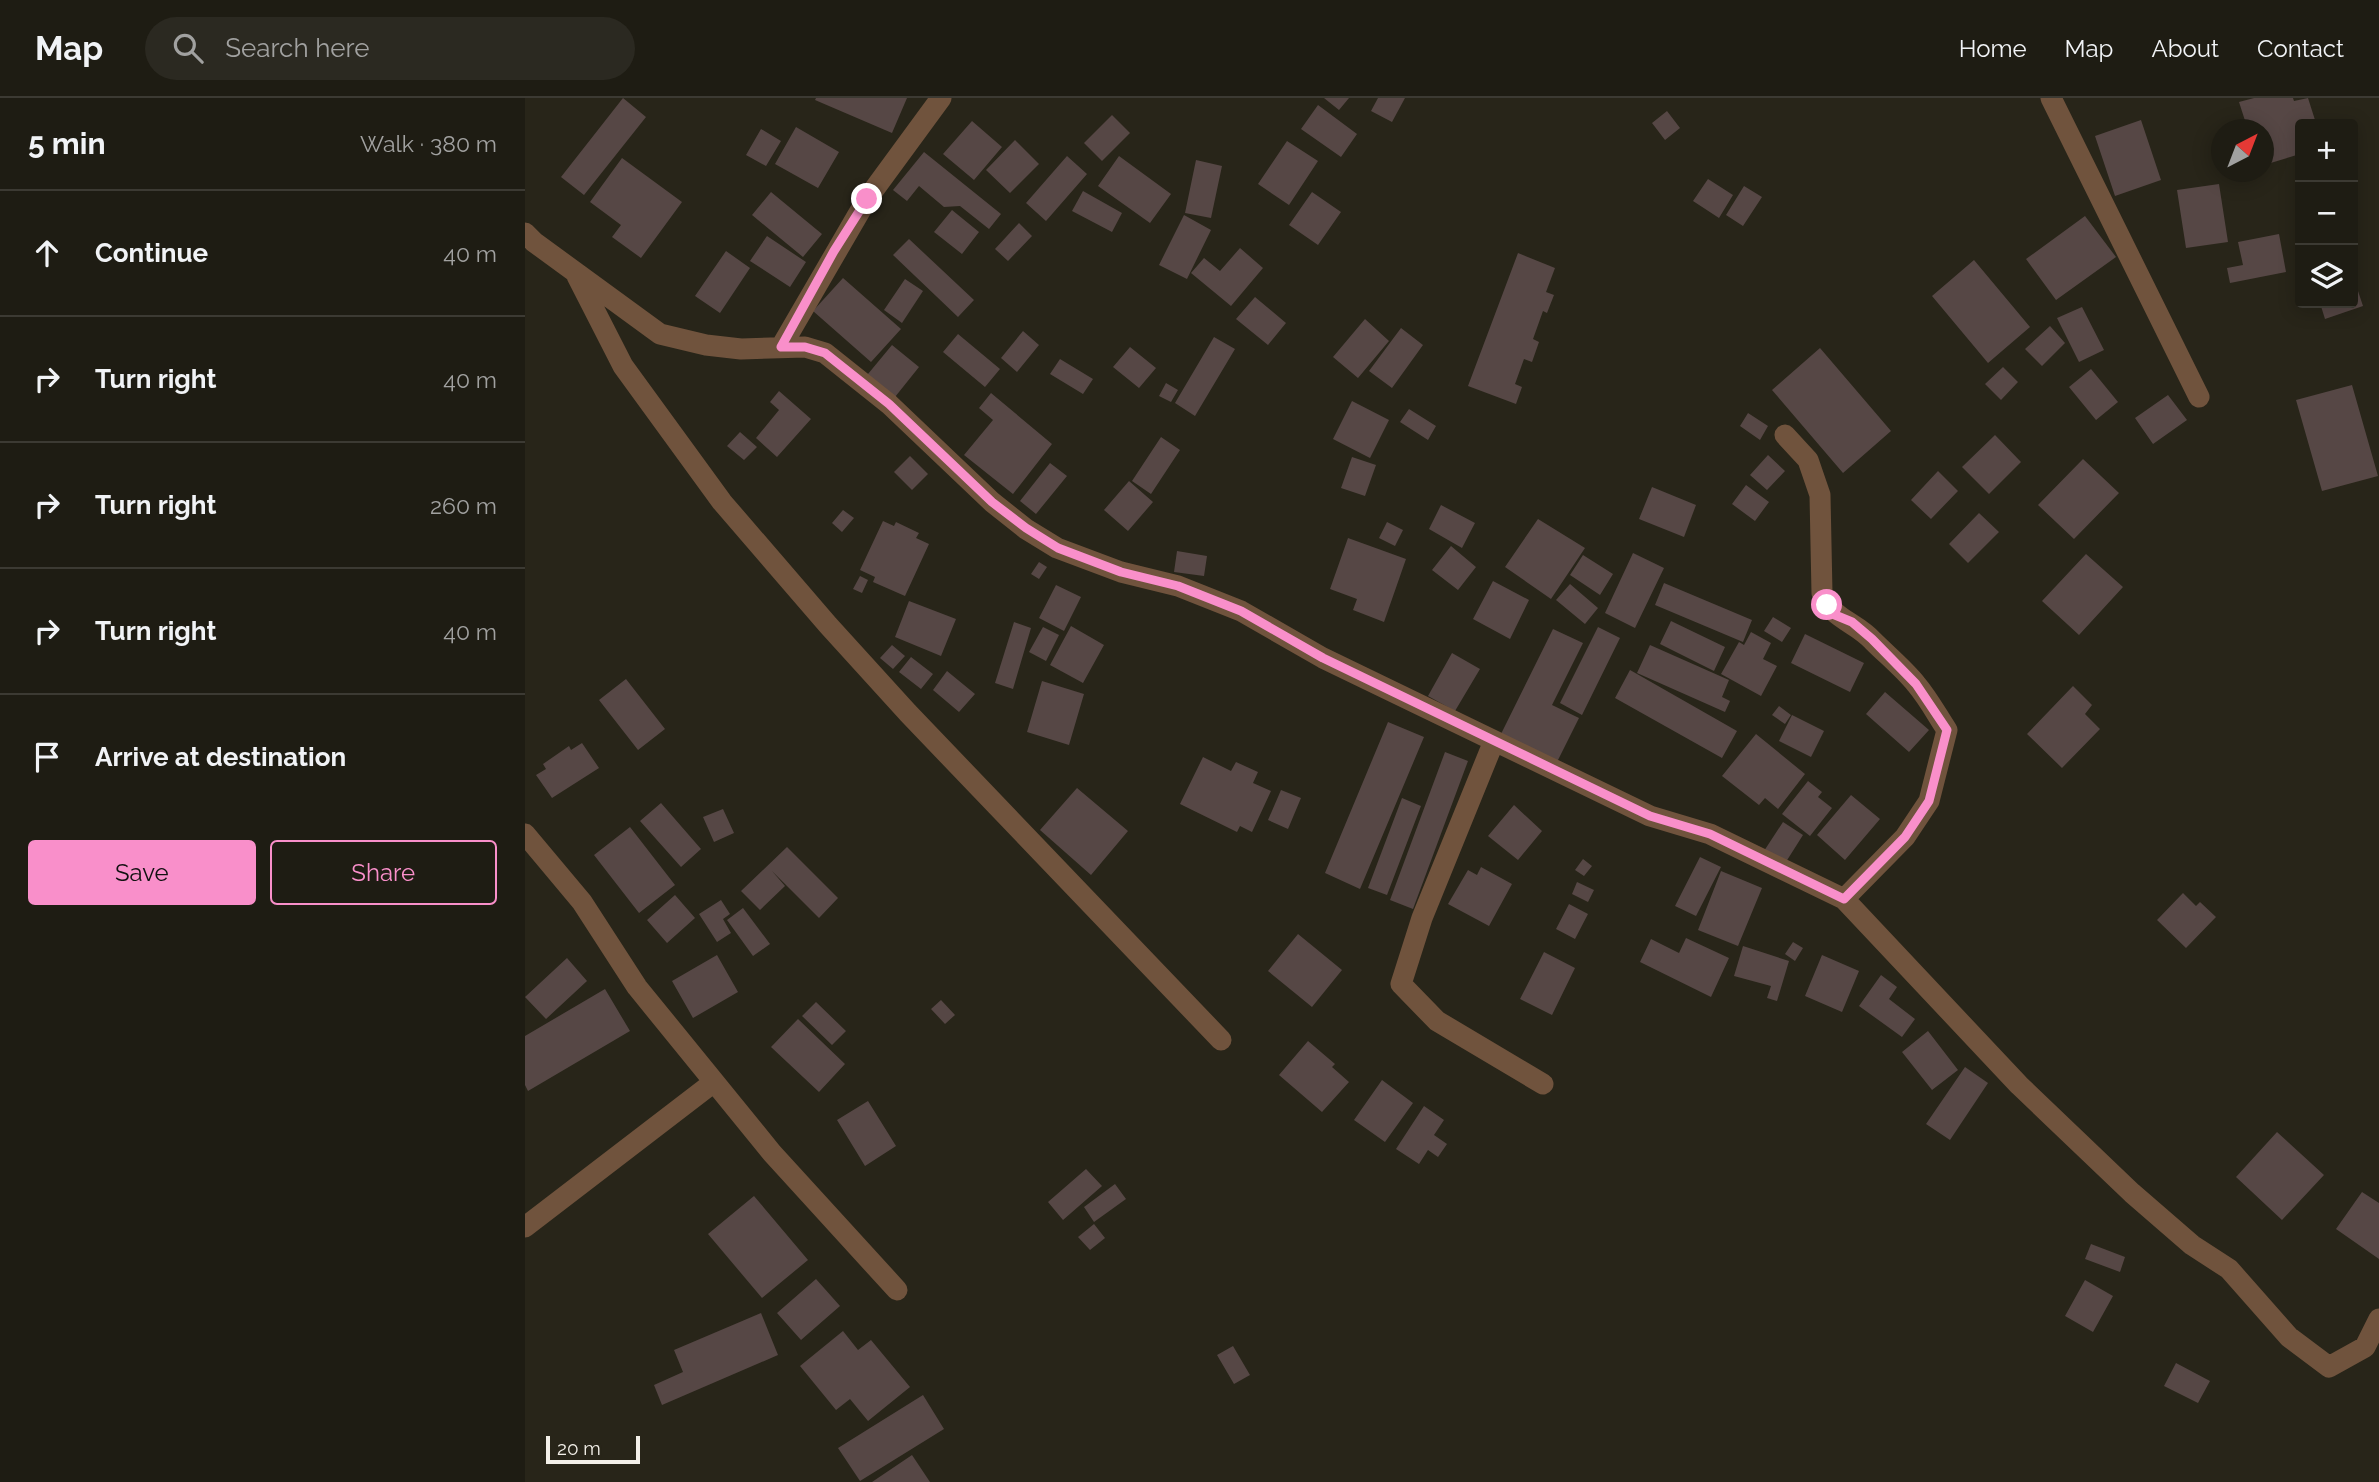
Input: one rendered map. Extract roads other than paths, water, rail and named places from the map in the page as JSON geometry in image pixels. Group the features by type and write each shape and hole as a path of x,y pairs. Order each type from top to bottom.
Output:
{"street":[{"path":"781,347 834,251 867,199 941,98"},
{"path":"2051,98 2199,397"},
{"path":"525,233 660,334 706,345 741,349 805,347 825,353 889,404 992,502 1058,548 1121,572 1178,586 1241,611 1323,658 1650,816 1710,834 1844,899 2019,1085 2132,1193 2192,1245 2229,1269 2289,1337 2329,1367 2365,1347 2379,1319"},
{"path":"575,271 622,366 722,502 908,713 1221,1040"},
{"path":"1785,435 1808,460 1820,495 1822,593 1827,605 1835,615 1852,622 1872,639 1916,684 1947,730 1929,801 1905,837 1844,899"},
{"path":"1494,741 1422,918 1401,985 1437,1021 1543,1084"},
{"path":"525,834 582,902 637,987 714,1082 772,1153 897,1290"},
{"path":"525,1227 714,1082"}]}
